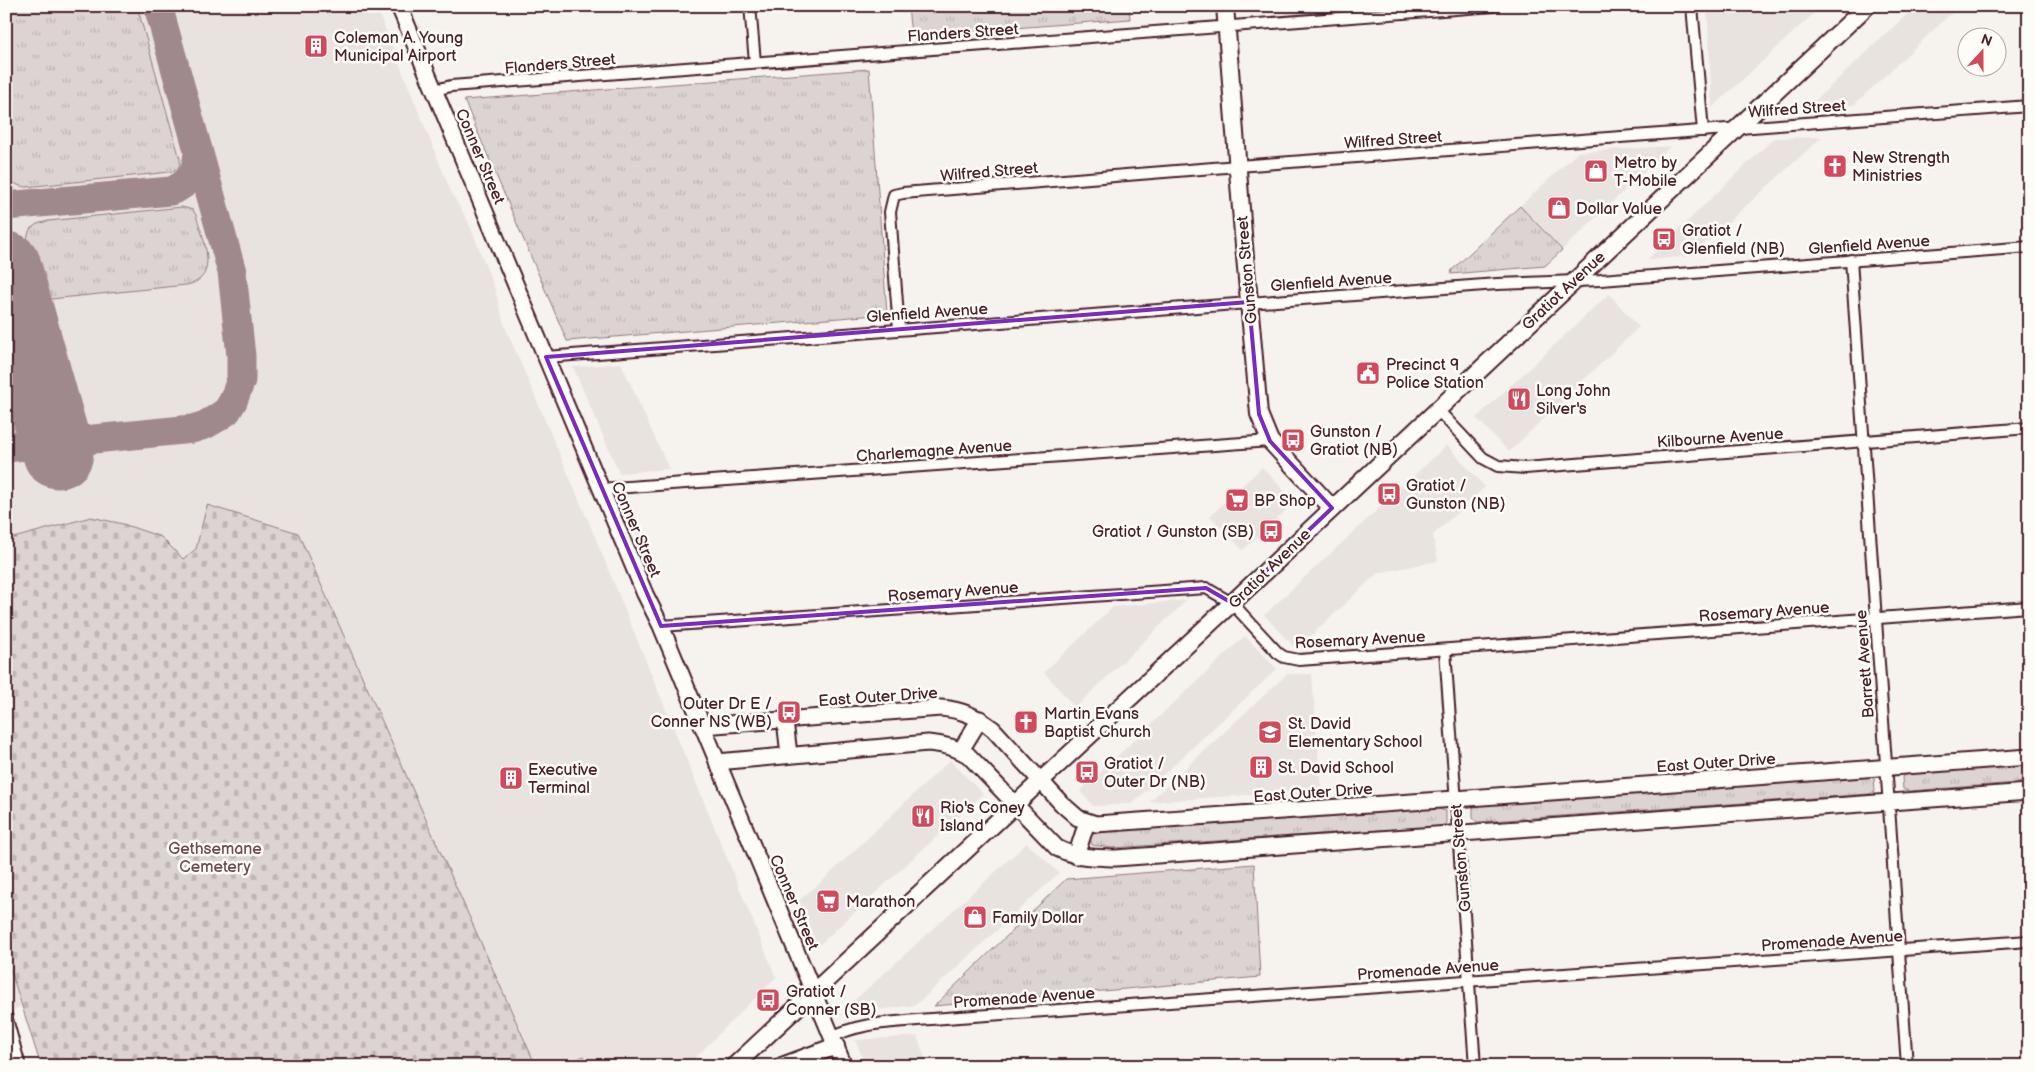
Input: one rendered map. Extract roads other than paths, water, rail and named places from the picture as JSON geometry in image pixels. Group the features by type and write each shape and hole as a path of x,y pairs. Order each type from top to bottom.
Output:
{"main road":[{"name":"Gunston Street","path":"1225,6 1260,414 1270,441 1332,508"},
{"name":"Gratiot Avenue","path":"734,1066 1232,603 1867,6"},
{"path":"782,1066 834,1041"}],"street":[{"name":"Conner Street","path":"399,6 645,594 661,626 812,993 844,1066"},
{"path":"750,6 755,62"},
{"name":"Flanders Street","path":"435,90 451,86 1494,6"},
{"path":"1692,6 1703,132"},
{"name":"Wilfred Street","path":"899,329 890,212 894,195 1238,166 2029,106"},
{"name":"Glenfield Avenue","path":"546,357 1249,302 1497,284 1573,281 2029,247"},
{"name":"Barrett Avenue","path":"1851,260 1907,1066"},
{"name":"Kilbourne Avenue","path":"1437,409 1483,458 1505,468 1525,468 2029,428"},
{"name":"Charlemagne Avenue","path":"601,489 1270,441"},
{"name":"Rosemary Avenue","path":"661,626 1206,588 1232,603 1278,653 1293,660 2029,607"},
{"name":"Gunston Street","path":"1445,650 1474,1066"},
{"name":"East Outer Drive","path":"702,726 941,708 962,711 980,719 993,729 1062,804 1078,818 1096,824 2029,757"},
{"path":"961,750 980,719"},
{"path":"785,720 789,755"},
{"path":"717,762 928,743 942,744 961,750 968,755 1056,848 1076,856 1116,858 2029,792"},
{"path":"1076,856 1087,822"},
{"name":"Promenade Avenue","path":"834,1041 844,1031 865,1025 917,1020 2029,941"},
{"path":"6,1015 20,1066"}],"railway":[{"path":"6,1058 20,1066"}],"place":[{"name":"Coleman A. Young Municipal Airport","path":"316,46"},
{"name":"New Strength Ministries","path":"1835,166"},
{"name":"Metro by T-Mobile","path":"1596,171"},
{"name":"Dollar Value","path":"1559,208"},
{"name":"Gratiot / Glenfield (NB)","path":"1664,239"},
{"name":"Precinct 9 Police Station","path":"1368,373"},
{"name":"Long John Silver's","path":"1519,399"},
{"name":"Gunston / Gratiot (NB)","path":"1293,440"},
{"name":"Gratiot / Gunston (NB)","path":"1389,494"},
{"name":"BP Shop","path":"1237,500"},
{"name":"Gratiot / Gunston (SB)","path":"1271,531"},
{"name":"Outer Dr E / Conner NS (WB)","path":"789,712"},
{"name":"Martin Evans Baptist Church","path":"1026,722"},
{"name":"St. David Elementary School","path":"1270,732"},
{"name":"St. David School","path":"1261,767"},
{"name":"Gratiot / Outer Dr (NB)","path":"1087,772"},
{"name":"Executive Terminal","path":"511,778"},
{"name":"Rio's Coney Island","path":"923,816"},
{"name":"Marathon","path":"828,901"},
{"name":"Family Dollar","path":"975,917"},
{"name":"Gratiot / Conner (SB)","path":"768,1000"}],"park label":[{"name":"Gethsemane Cemetery","path":"215,857"}]}
